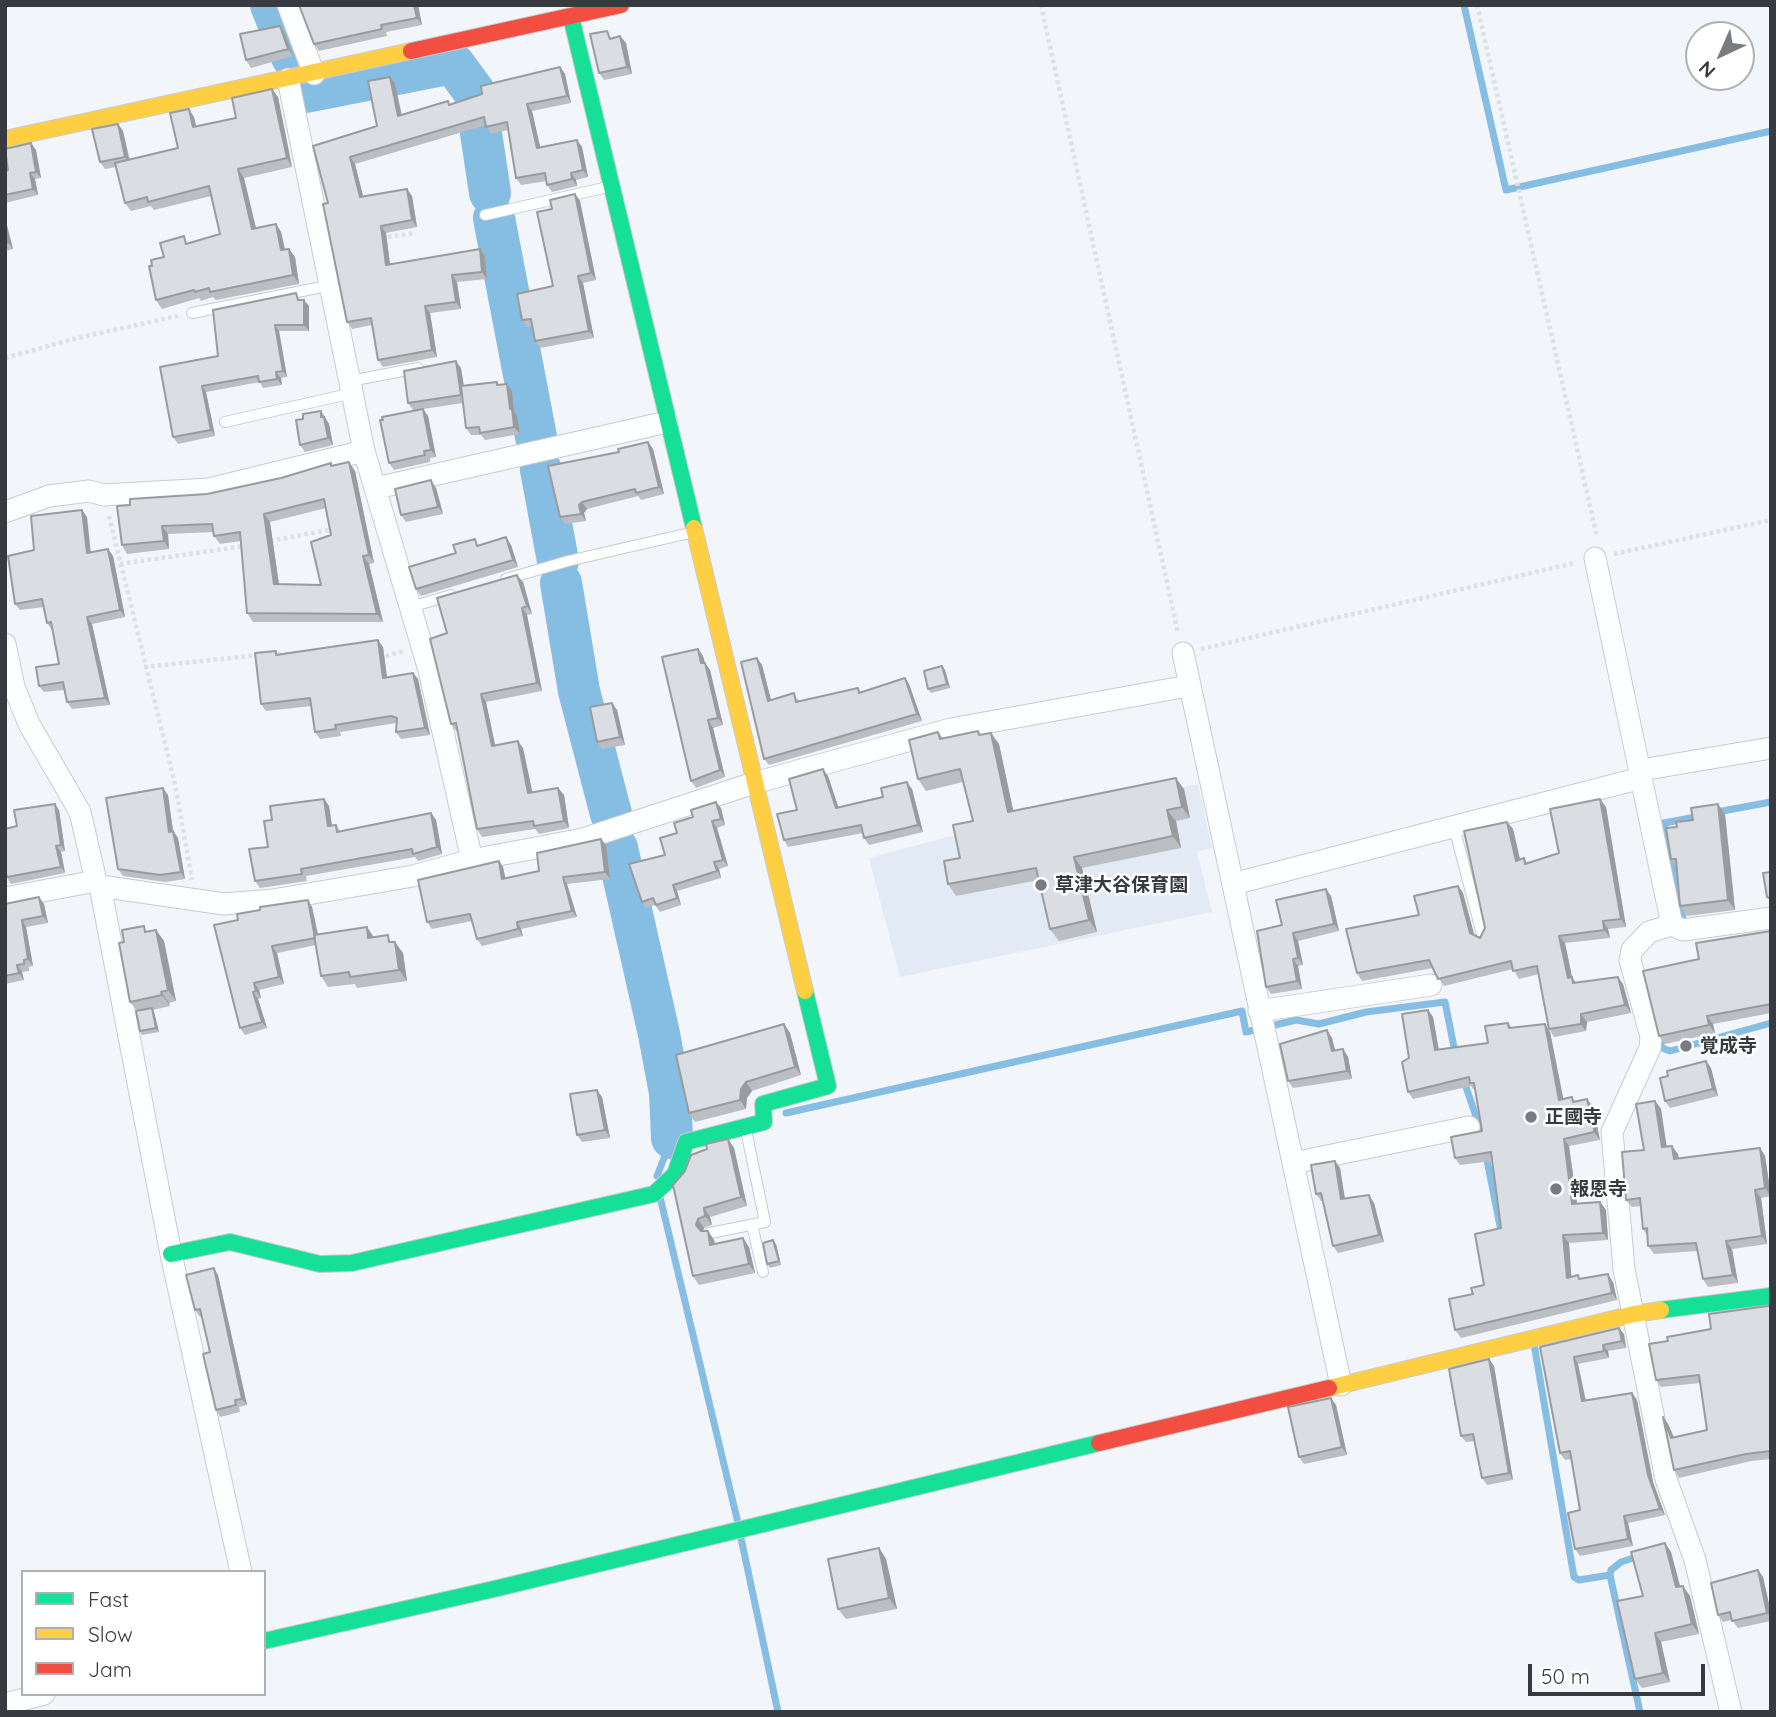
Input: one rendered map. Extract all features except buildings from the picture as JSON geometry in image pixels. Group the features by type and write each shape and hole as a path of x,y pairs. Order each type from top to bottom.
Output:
{"street":[{"path":"288,5 314,74"},
{"path":"5,139 314,74 621,5"},
{"path":"171,1254 230,1242 320,1264 352,1263 654,1194 675,1174 686,1142 764,1122 763,1104 828,1086 571,17"},
{"path":"288,79 364,451 422,647 472,860"},
{"path":"376,488 667,422"},
{"path":"5,512 49,496 89,491 104,495 209,489 364,451"},
{"path":"1598,558 1672,925"},
{"path":"5,645 14,687 29,724 80,812 98,884 171,1254 241,1570"},
{"path":"1183,653 1341,1385"},
{"path":"5,898 98,884 224,904 273,900 413,876 472,860 583,839 754,783 951,729 1188,685"},
{"path":"1233,884 1454,827 1641,774 1771,748"},
{"path":"1731,1712 1695,1560 1666,1479 1624,1269 1612,1132 1650,1048 1651,1037 1630,960 1632,950 1649,932 1672,925 1683,930 1771,918"},
{"path":"1259,1012 1431,985"},
{"path":"1293,1163 1469,1127"},
{"path":"266,1640 494,1589 1634,1314 1771,1296"},
{"path":"5,1704 36,1696"}],"lane":[{"path":"485,215 611,186"},
{"path":"192,313 332,285"},
{"path":"225,422 436,365"},
{"path":"498,581 568,561 694,532"},
{"path":"411,607 461,592"},
{"path":"1454,827 1483,938"},
{"path":"709,1233 765,1222 745,1128"},
{"path":"752,1225 763,1272"}],"path":[{"path":"1041,5 1183,653 1771,520"},
{"path":"1477,5 1598,558"},
{"path":"376,239 415,233"},
{"path":"5,358 77,338 192,313"},
{"path":"104,495 175,785 196,899"},
{"path":"264,542 339,529"},
{"path":"120,564 251,545"},
{"path":"376,659 422,647"},
{"path":"144,667 289,653 296,653 300,657"}],"shaded area":[{"name":"草津大谷保育園","path":"1198,784 1212,848 1197,852 1212,912 900,977 869,858 993,825"}],"waterway":[{"path":"271,5 292,57"},
{"path":"1464,5 1506,190 1771,131"},
{"path":"306,92 453,63 475,93 490,193"},
{"path":"494,218 536,437"},
{"path":"541,470 558,561"},
{"path":"561,583 579,691 611,814"},
{"path":"1717,812 1771,802"},
{"path":"1681,925 1683,919 1664,823 1701,816"},
{"path":"617,848 659,1034 670,1093 672,1138"},
{"path":"786,1113 1242,1011 1246,1032 1296,1020 1319,1024 1366,1012 1445,1002 1456,1057"},
{"path":"1659,1035 1662,1048 1670,1051 1771,1023"},
{"path":"1463,1078 1484,1140"},
{"path":"657,1176 672,1138 678,1136"},
{"path":"1486,1155 1502,1236"},
{"path":"660,1197 738,1523"},
{"path":"1534,1344 1574,1577 1579,1580 1610,1575 1640,1712"},
{"path":"741,1538 778,1712"},
{"path":"1610,1575 1611,1570 1621,1562 1639,1556"}],"traffic: fast":[{"path":"571,17 694,528"},
{"path":"171,1254 230,1242 320,1264 352,1263 654,1194 675,1174 686,1142 764,1122 763,1104 828,1086 805,991"},
{"path":"1661,1310 1771,1296"},
{"path":"266,1641 494,1589 1099,1443"}],"traffic: slow":[{"path":"5,139 411,51"},
{"path":"694,528 805,991"},
{"path":"1329,1388 1634,1314 1661,1310"}],"traffic: jam":[{"path":"411,51 621,5"},
{"path":"1099,1443 1329,1388"}],"place":[{"name":"草津大谷保育園","path":"1041,885"},
{"name":"覚成寺","path":"1686,1046"},
{"name":"正國寺","path":"1531,1117"},
{"name":"報恩寺","path":"1556,1189"}]}
